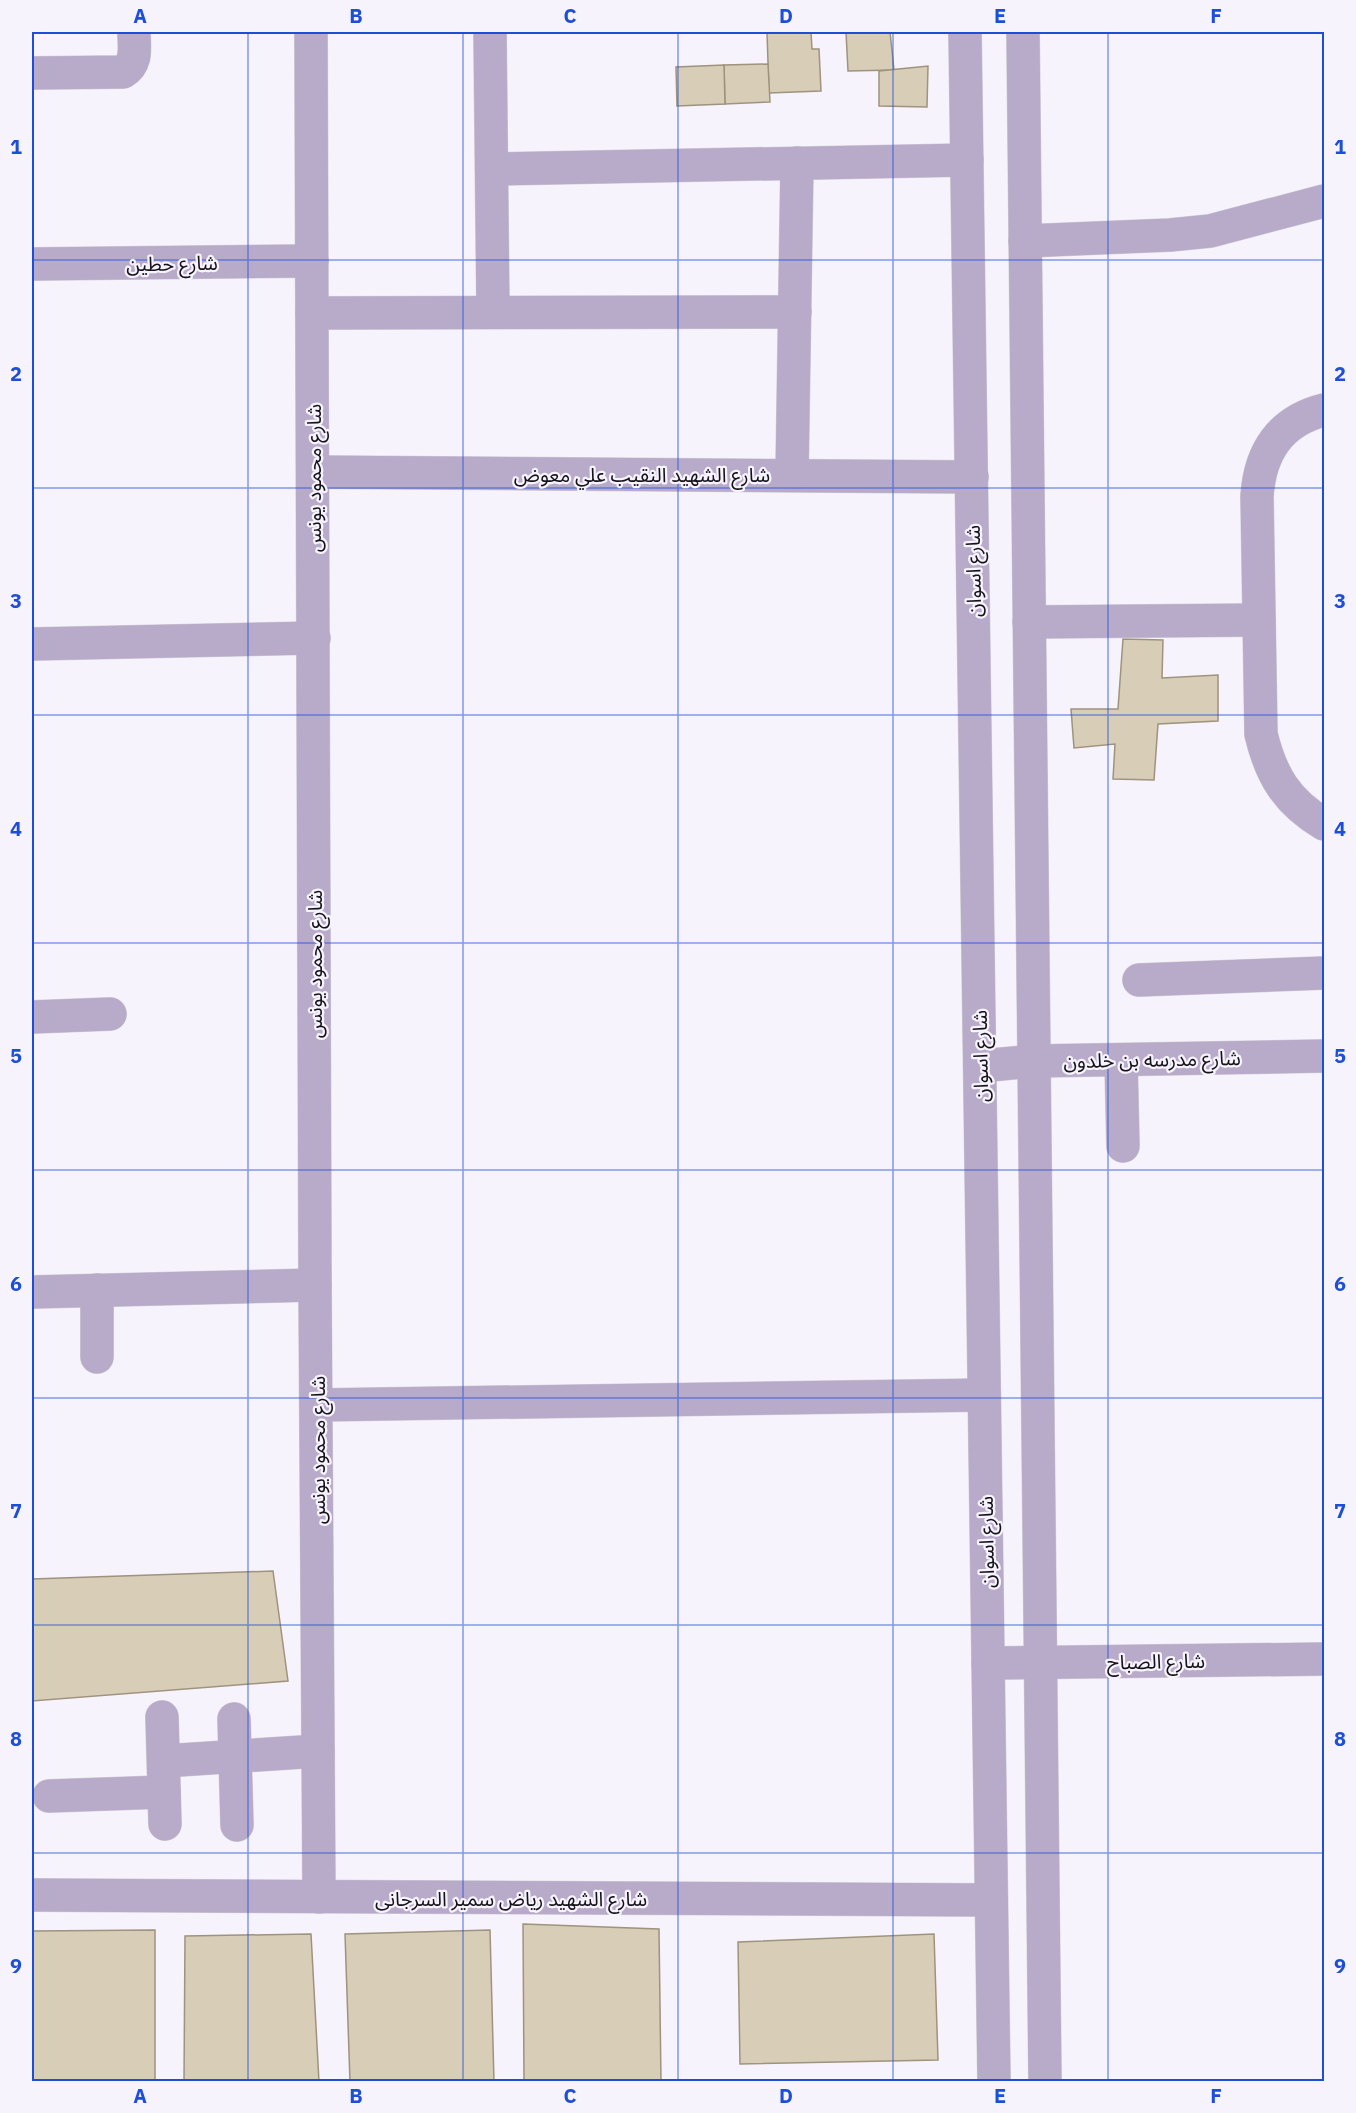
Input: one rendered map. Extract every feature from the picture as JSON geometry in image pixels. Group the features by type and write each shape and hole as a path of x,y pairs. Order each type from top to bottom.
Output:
{"street":[{"path":"32,73 123,72 128,69 134,59 134,32"},
{"name":"شارع محمود يونس","path":"311,32 319,1897"},
{"path":"490,32 493,312"},
{"name":"شارع اسوان","path":"965,32 994,2082"},
{"path":"1023,32 1045,2082"},
{"path":"492,169 967,160"},
{"path":"792,475 797,163"},
{"path":"1025,241 1190,233 1230,226 1324,201"},
{"name":"شارع حطين","path":"32,264 312,261"},
{"path":"312,313 795,312"},
{"path":"1324,410 1302,418 1286,428 1273,442 1258,477 1257,496 1261,734 1266,757 1276,779 1290,798 1324,824"},
{"name":"شارع الشهيد النقيب علي معوض","path":"313,472 972,477"},
{"path":"1029,622 1259,620"},
{"path":"32,644 314,638"},
{"path":"1138,980 1324,973"},
{"path":"32,1017 110,1014"},
{"name":"شارع مدرسه بن خلدون","path":"980,1066 1034,1061 1324,1056"},
{"path":"1120,1060 1123,1146"},
{"path":"32,1292 315,1284"},
{"path":"97,1290 97,1357"},
{"path":"316,1404 984,1395"},
{"name":"شارع الصباح","path":"988,1663 1324,1659"},
{"path":"162,1717 165,1824"},
{"path":"234,1719 237,1825"},
{"path":"49,1796 164,1777 234,1757 318,1751"},
{"name":"شارع الشهيد رياض سمير السرجانى","path":"32,1895 991,1900"}],"building":[{"path":"767,32 811,32 812,49 819,49 821,91 769,93"},
{"path":"846,32 890,32 894,70 848,71"},
{"path":"768,64 770,102 725,104 724,65"},
{"path":"724,65 725,104 677,106 676,67"},
{"path":"928,66 927,107 879,106 879,71"},
{"path":"1123,639 1163,640 1162,678 1218,675 1218,721 1158,724 1154,780 1113,779 1115,744 1074,748 1071,709 1118,709"},
{"path":"273,1571 288,1681 32,1701 32,1579"},
{"path":"523,1924 659,1929 661,2082 524,2082"},
{"path":"155,1930 155,2082 32,2082 32,1931"},
{"path":"490,1930 494,2082 350,2082 345,1934"},
{"path":"311,1934 319,2082 184,2082 185,1936"},
{"path":"934,1934 938,2060 740,2064 738,1942"}]}
